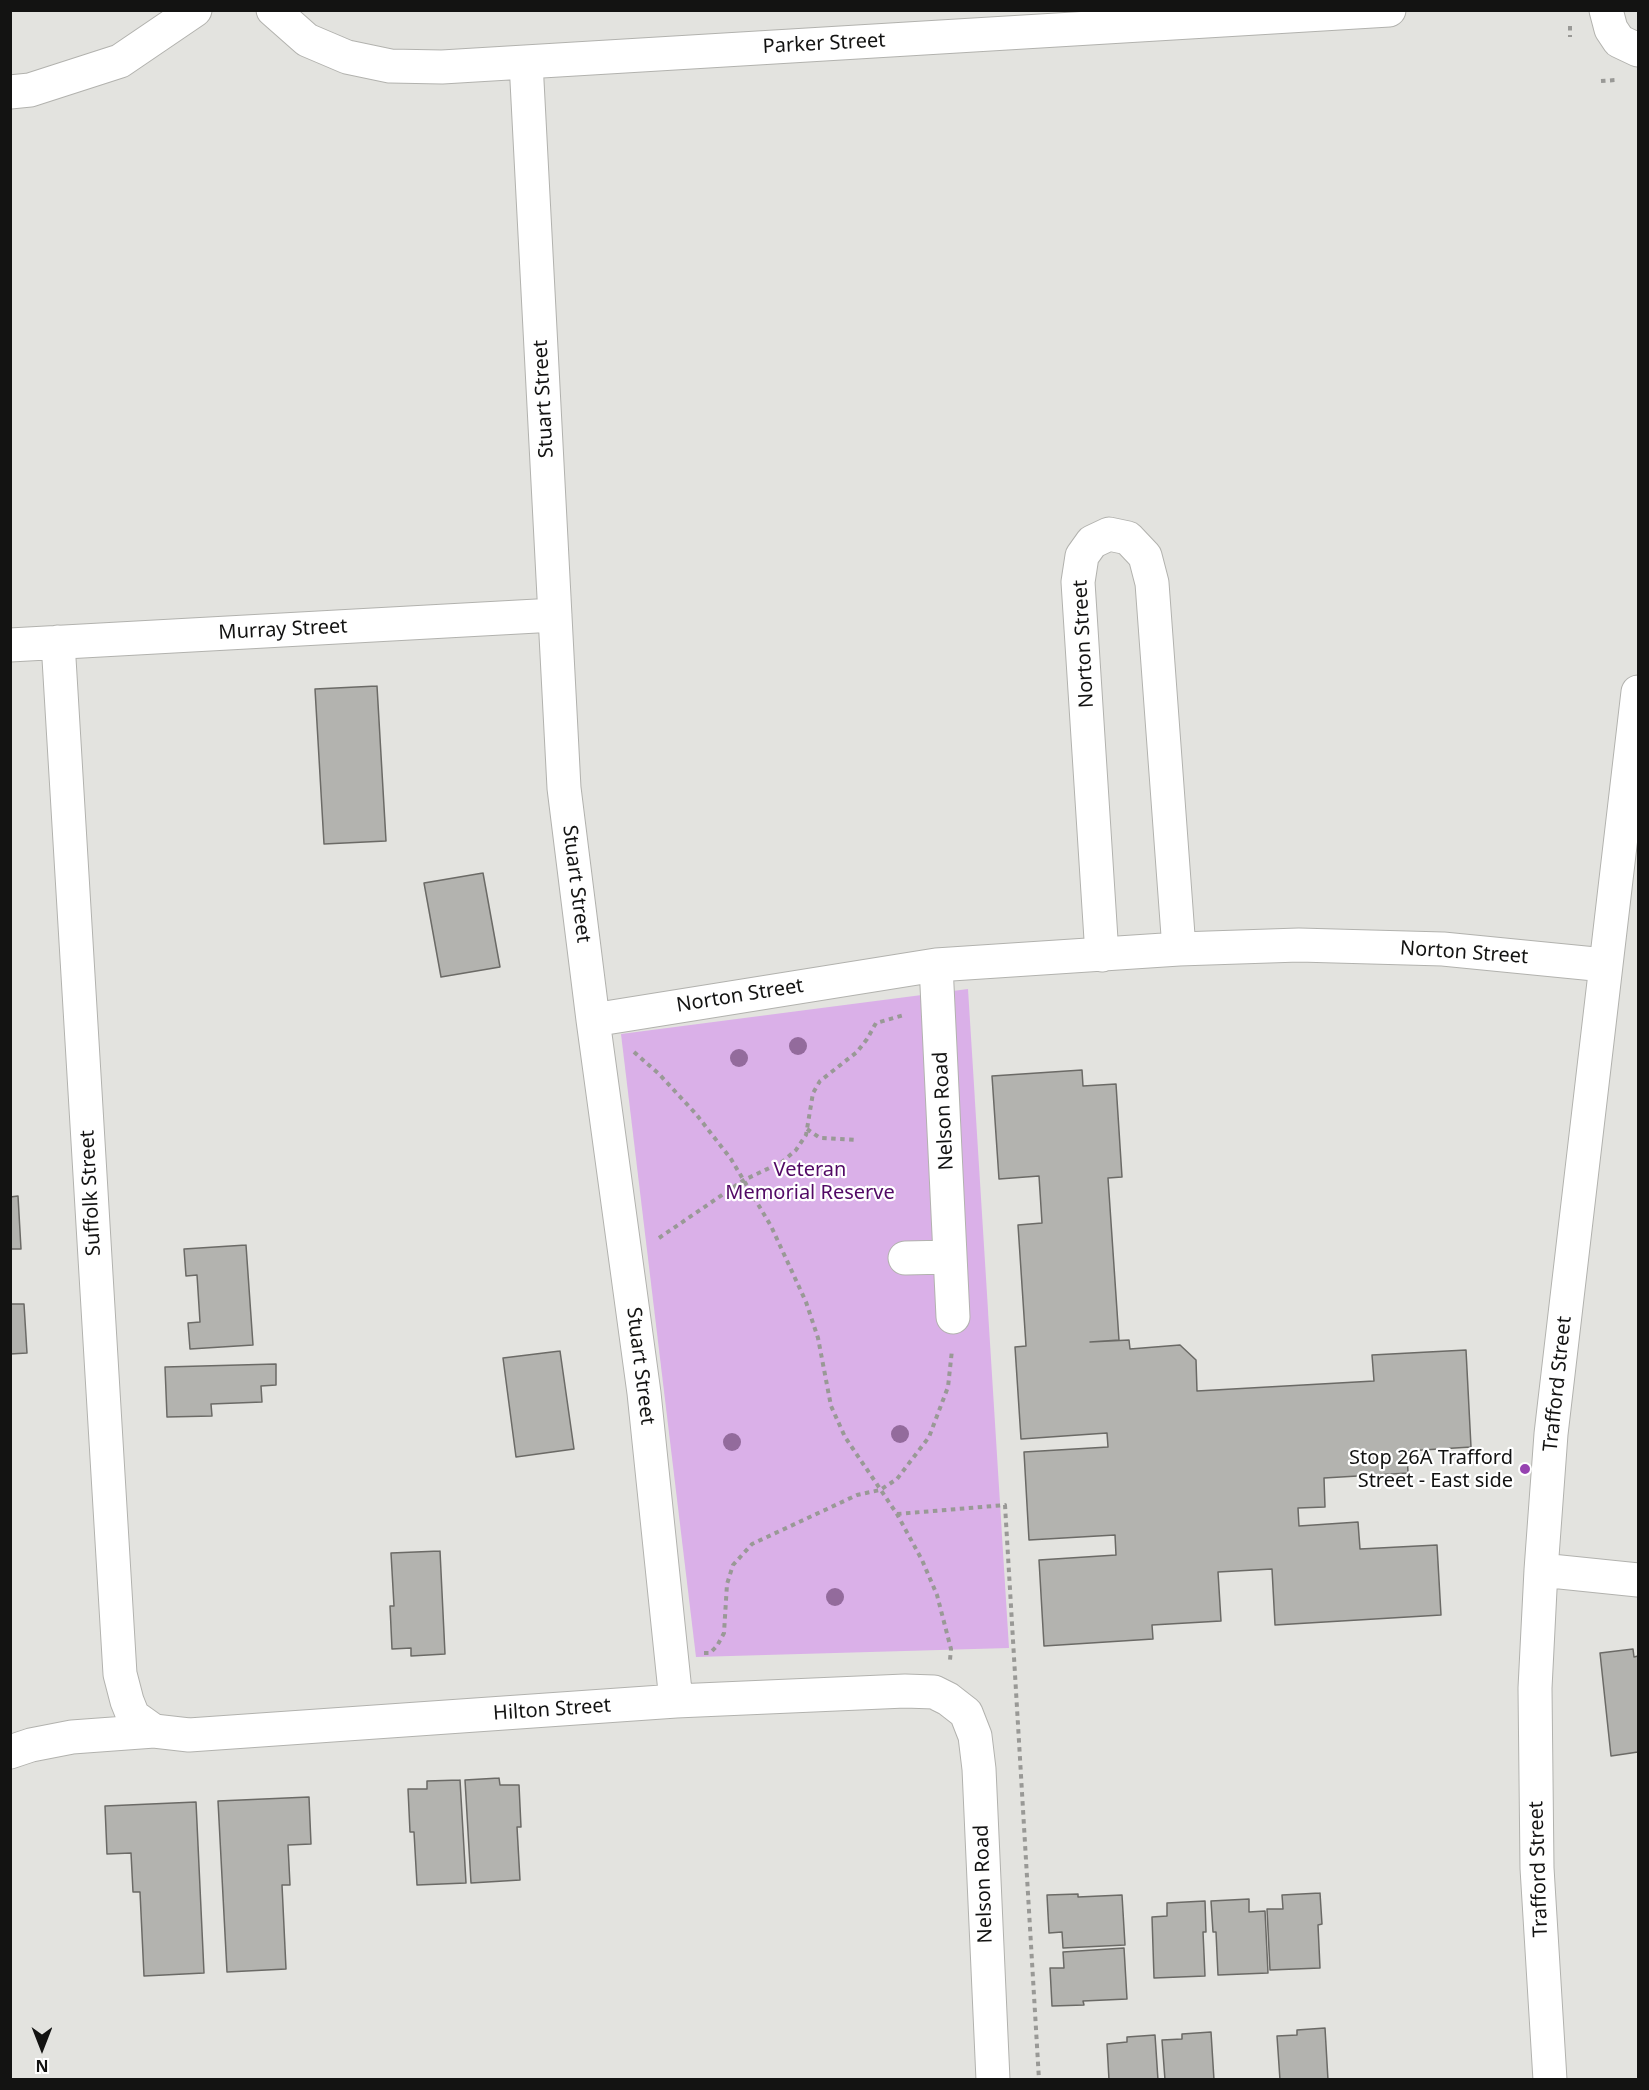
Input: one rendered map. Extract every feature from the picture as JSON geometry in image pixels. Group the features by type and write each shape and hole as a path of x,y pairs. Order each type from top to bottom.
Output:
{"street":[{"path":"10,92 30,90 120,61 195,10"},
{"name":"Parker Street","path":"273,10 307,40 347,57 390,66 442,67 1389,10"},
{"path":"1606,10 1611,29 1620,41 1638,50"},
{"name":"Stuart Street","path":"526,62 564,788 644,1393 676,1701"},
{"name":"Norton Street","path":"1102,955 1078,582 1082,556 1092,542 1109,534 1128,538 1145,556 1152,583 1179,949"},
{"name":"Murray Street","path":"10,645 555,615"},
{"name":"Suffolk Street","path":"58,642 120,1674 133,1716 154,1731"},
{"name":"Trafford Street","path":"1550,2079 1537,1868 1535,1688 1540,1570 1551,1434 1638,692"},
{"name":"Norton Street","path":"593,1020 936,965 1179,949 1299,945 1443,949 1605,965"},
{"name":"Nelson Road","path":"936,965 953,1317"},
{"path":"905,1258 950,1257"},
{"path":"1540,1570 1638,1580"},
{"name":"Hilton Street","path":"10,1752 31,1745 72,1737 154,1731 189,1735 676,1701 905,1691 934,1692 948,1699"},
{"name":"Nelson Road","path":"948,1699 966,1713 975,1736 978,1758 993,2079"}],"path":[{"path":"1570,26 1570,37"},
{"path":"1601,81 1625,80"},
{"path":"652,1243 744,1180 782,1162 796,1150 806,1135 813,1093 820,1080 857,1052 876,1023 939,1009"},
{"path":"634,1052 659,1074 696,1114 731,1160 771,1226 806,1302 818,1338 831,1406 845,1437 897,1515 922,1560 937,1595 951,1650 948,1699"},
{"path":"807,1129 820,1138 858,1140"},
{"path":"671,1654 710,1653 717,1647 724,1633 727,1584 733,1565 752,1544 857,1495 880,1490 897,1479 929,1437 948,1387 952,1361 953,1317"}],"green space":[{"name":"Veteran Memorial Reserve","path":"968,989 1009,1648 696,1657 621,1034"}],"building":[{"path":"377,686 386,841 324,844 315,689"},
{"path":"483,873 500,967 441,977 424,883"},
{"path":"1082,1070 1083,1086 1116,1084 1122,1177 1108,1178 1119,1340 1090,1342 1129,1340 1130,1349 1180,1345 1196,1360 1197,1391 1374,1381 1372,1355 1466,1350 1471,1447 1407,1451 1408,1473 1324,1478 1325,1507 1298,1508 1299,1526 1358,1522 1360,1549 1437,1545 1441,1615 1275,1625 1272,1569 1218,1572 1221,1621 1152,1625 1153,1639 1044,1646 1039,1560 1116,1555 1115,1535 1029,1540 1024,1452 1108,1447 1107,1433 1021,1439 1015,1347 1026,1346 1018,1225 1042,1223 1039,1176 999,1179 992,1076"},
{"path":"18,1196 21,1249 10,1249 10,1197"},
{"path":"246,1245 253,1345 190,1349 188,1323 200,1322 197,1275 186,1276 184,1249"},
{"path":"10,1304 24,1304 27,1353 10,1354"},
{"path":"560,1351 574,1449 516,1457 503,1358"},
{"path":"276,1364 276,1385 261,1386 262,1402 211,1404 212,1416 167,1417 165,1367"},
{"path":"440,1551 445,1654 411,1656 411,1648 392,1649 390,1606 394,1606 391,1553"},
{"path":"1633,1649 1634,1657 1638,1656 1638,1752 1611,1756 1600,1653"},
{"path":"499,1778 500,1785 519,1785 521,1827 517,1827 520,1880 471,1883 465,1780"},
{"path":"460,1780 466,1883 417,1885 414,1832 410,1832 408,1789 427,1789 427,1781"},
{"path":"309,1797 311,1844 288,1845 290,1885 282,1885 286,1969 227,1972 218,1801"},
{"path":"196,1802 204,1973 144,1976 140,1892 133,1892 131,1853 107,1854 105,1806"},
{"path":"1320,1893 1322,1924 1318,1925 1320,1968 1270,1970 1267,1909 1283,1909 1282,1895"},
{"path":"1078,1894 1078,1897 1122,1895 1125,1945 1063,1948 1062,1932 1049,1933 1047,1895"},
{"path":"1249,1899 1249,1912 1265,1911 1268,1973 1218,1975 1216,1932 1213,1932 1211,1901"},
{"path":"1205,1901 1206,1932 1203,1932 1205,1976 1154,1978 1152,1917 1167,1916 1167,1903"},
{"path":"1124,1948 1127,1999 1083,2001 1084,2005 1052,2006 1050,1968 1064,1968 1063,1952"},
{"path":"1325,2028 1328,2080 1280,2080 1277,2036 1297,2035 1297,2030"},
{"path":"1211,2032 1214,2080 1165,2080 1162,2040 1182,2039 1182,2034"},
{"path":"1155,2035 1158,2080 1109,2080 1107,2044 1127,2042 1127,2037"}],"place":[{"name":"Stop 26A Trafford Street - East side","path":"1525,1469"}]}
